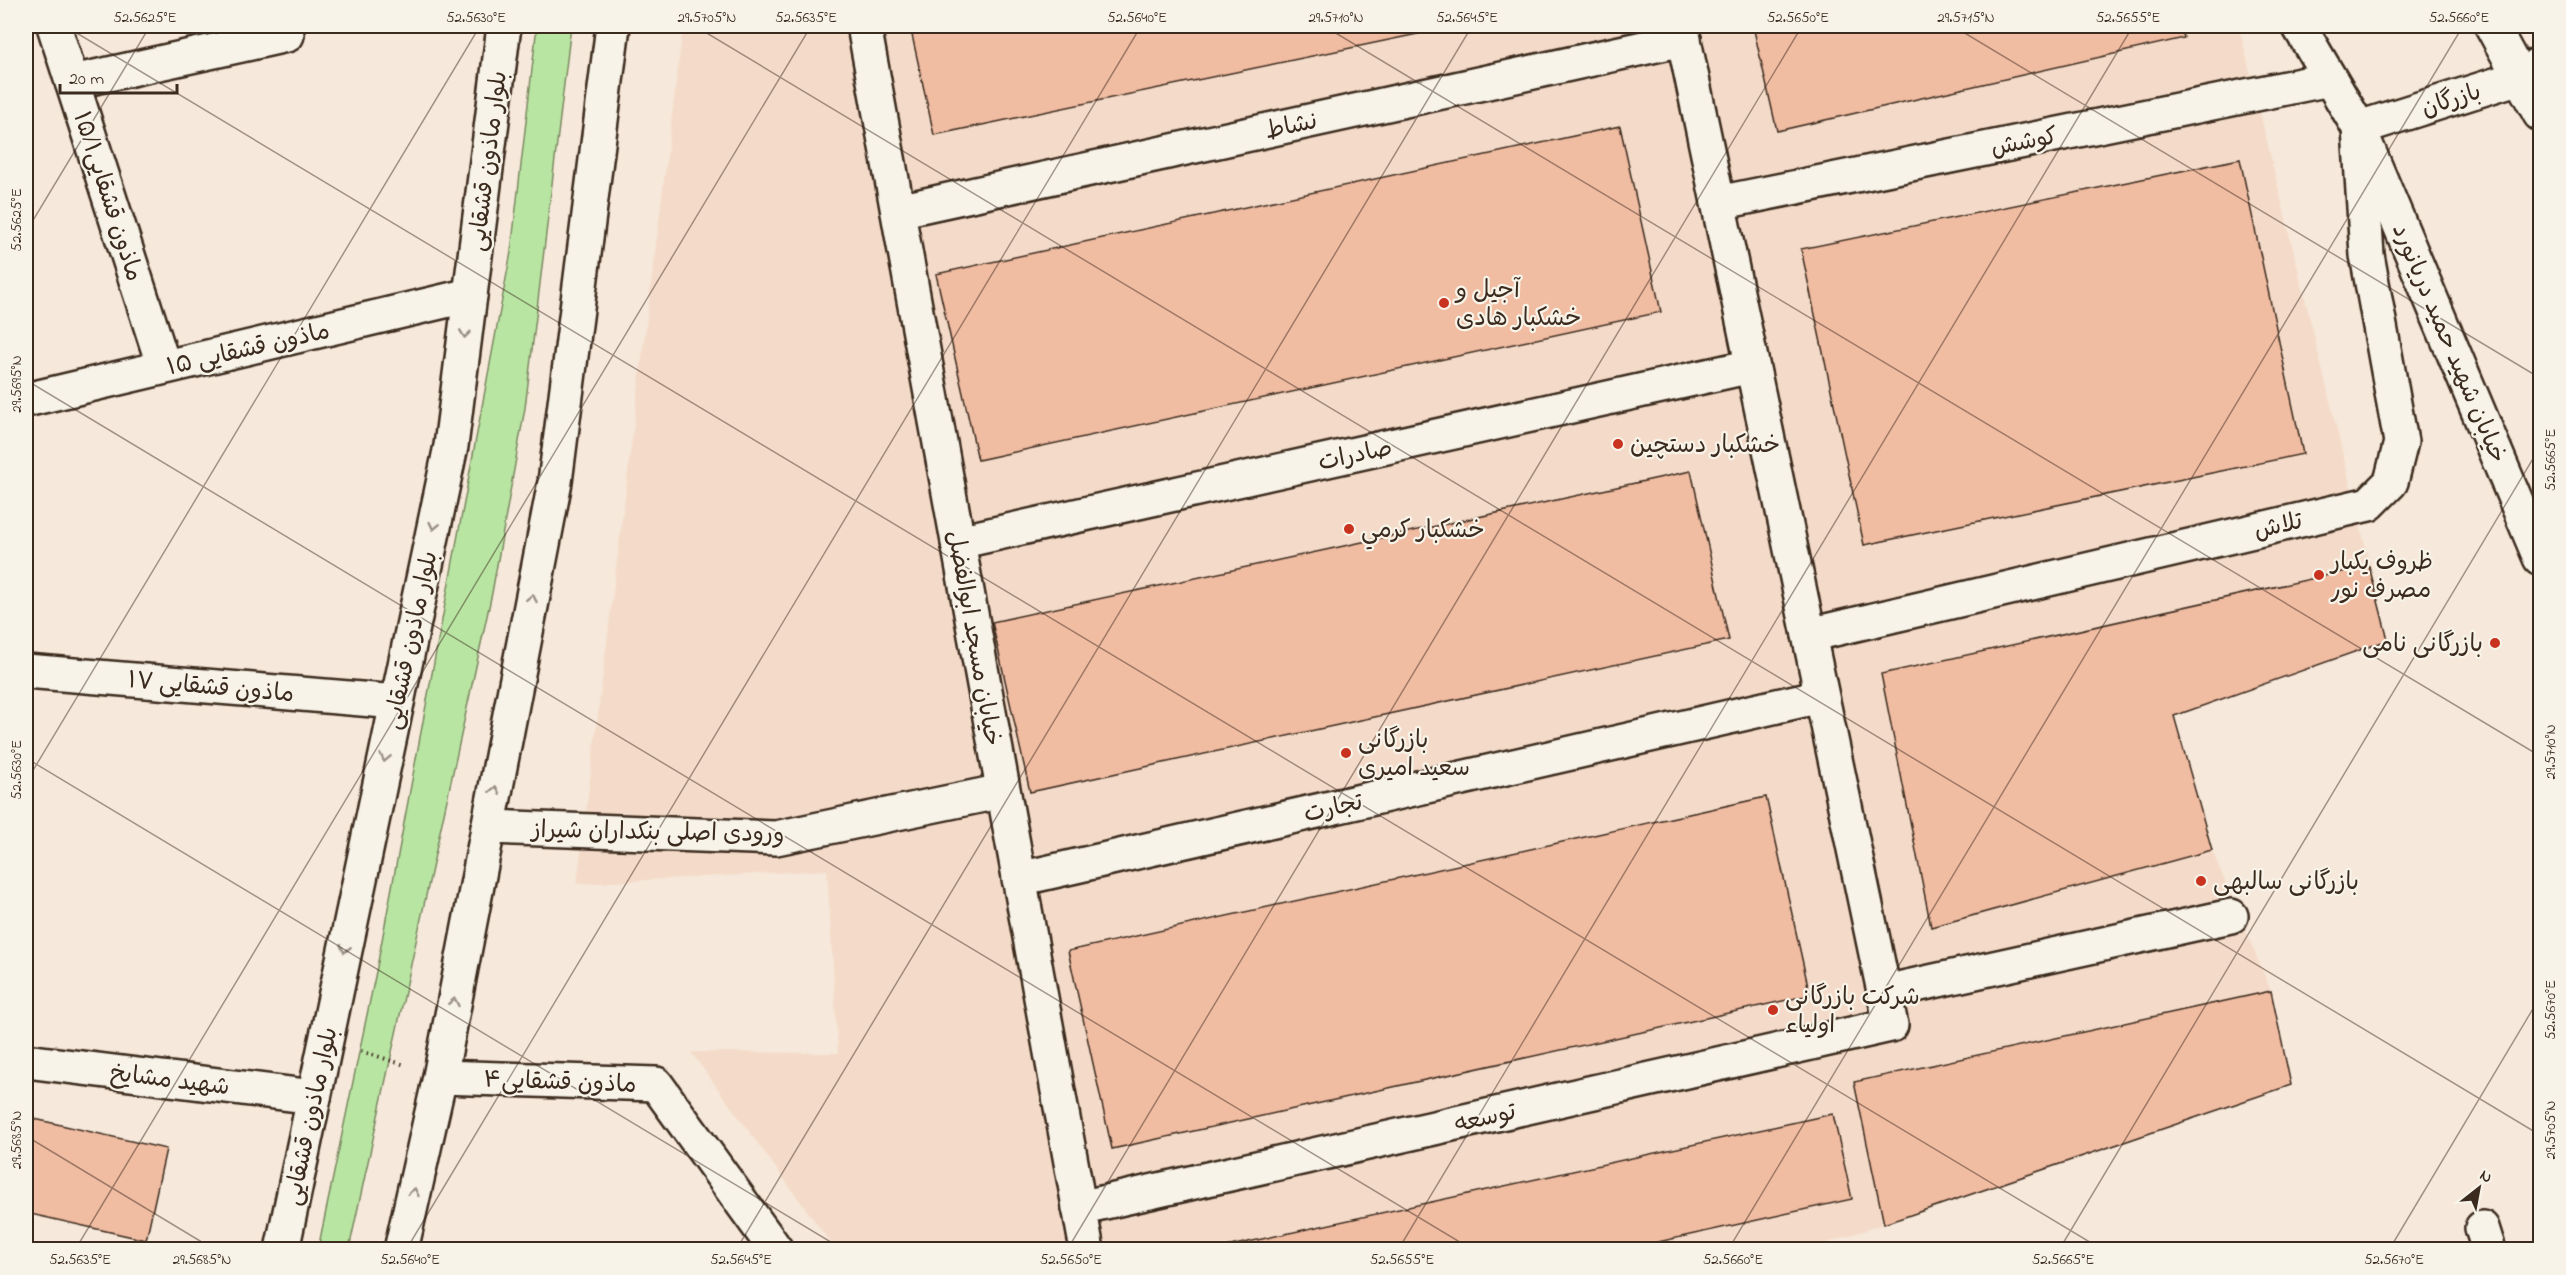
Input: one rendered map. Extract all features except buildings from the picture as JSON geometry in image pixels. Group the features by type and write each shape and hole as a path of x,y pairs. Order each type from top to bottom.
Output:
{"street":[{"name":"۱۵/۱ماذون قشقایی","path":"54,26 164,367"},
{"name":"بلوار ماذون قشقایی","path":"282,1250 451,446 504,26"},
{"path":"401,1250 440,1077 555,482 613,26"},
{"name":"خیابان مسجد ابوالفضل","path":"864,26 1087,1250"},
{"name":"خیابان شهید حمید دریانورد","path":"2299,26 2359,128 2541,558"},
{"path":"2492,26 2530,70 2541,114"},
{"path":"1683,32 1884,992 2231,916"},
{"name":"نشاط","path":"898,211 1683,32"},
{"path":"72,81 287,35"},
{"name":"بازرگان","path":"2359,128 2530,70"},
{"name":"کوشش","path":"1718,203 2330,79"},
{"name":"تلاش","path":"1809,635 2369,504 2391,482 2401,442 2367,255 2359,128"},
{"name":"ماذون قشقایی ۱۵","path":"26,400 470,295"},
{"name":"صادرات","path":"958,542 1752,366"},
{"name":"ماذون قشقایی ۱۷","path":"26,671 397,702"},
{"name":"تجارت","path":"1019,879 1821,696"},
{"name":"ورودی اصلی بنکداران شیراز","path":"488,827 776,838 1003,791"},
{"name":"توسعه","path":"1079,1208 1890,1025 1884,992"},
{"name":"شهید مشایخ","path":"26,1061 314,1097"},
{"name":"۴ماذون قشقایی","path":"440,1077 656,1084 776,1250"}],"path":[{"path":"326,1040 440,1077"}],"shaded area":[{"path":"683,26 2239,26 2388,640 2174,716 2212,850 2271,991 2291,1085 1810,1249 835,1249 691,1052 838,1053 827,870 577,884"}],"green space":[{"path":"537,26 571,26 525,408 492,593 349,1249 318,1249 377,967 511,252"}],"place":[{"name":"آجیل و خشکبار هادی","path":"1444,303"},
{"name":"خشکبار دستچین","path":"1618,444"},
{"name":"خشكبار كرمي","path":"1349,529"},
{"name":"ظروف یکبار مصرف نور","path":"2319,575"},
{"name":"بازرگانی نامی","path":"2495,643"},
{"name":"بازرگانی سعید امیری","path":"1346,753"},
{"name":"بازرگانی سالبهی","path":"2201,881"},
{"name":"شرکت بازرگانی اولیاء","path":"1773,1010"}]}
